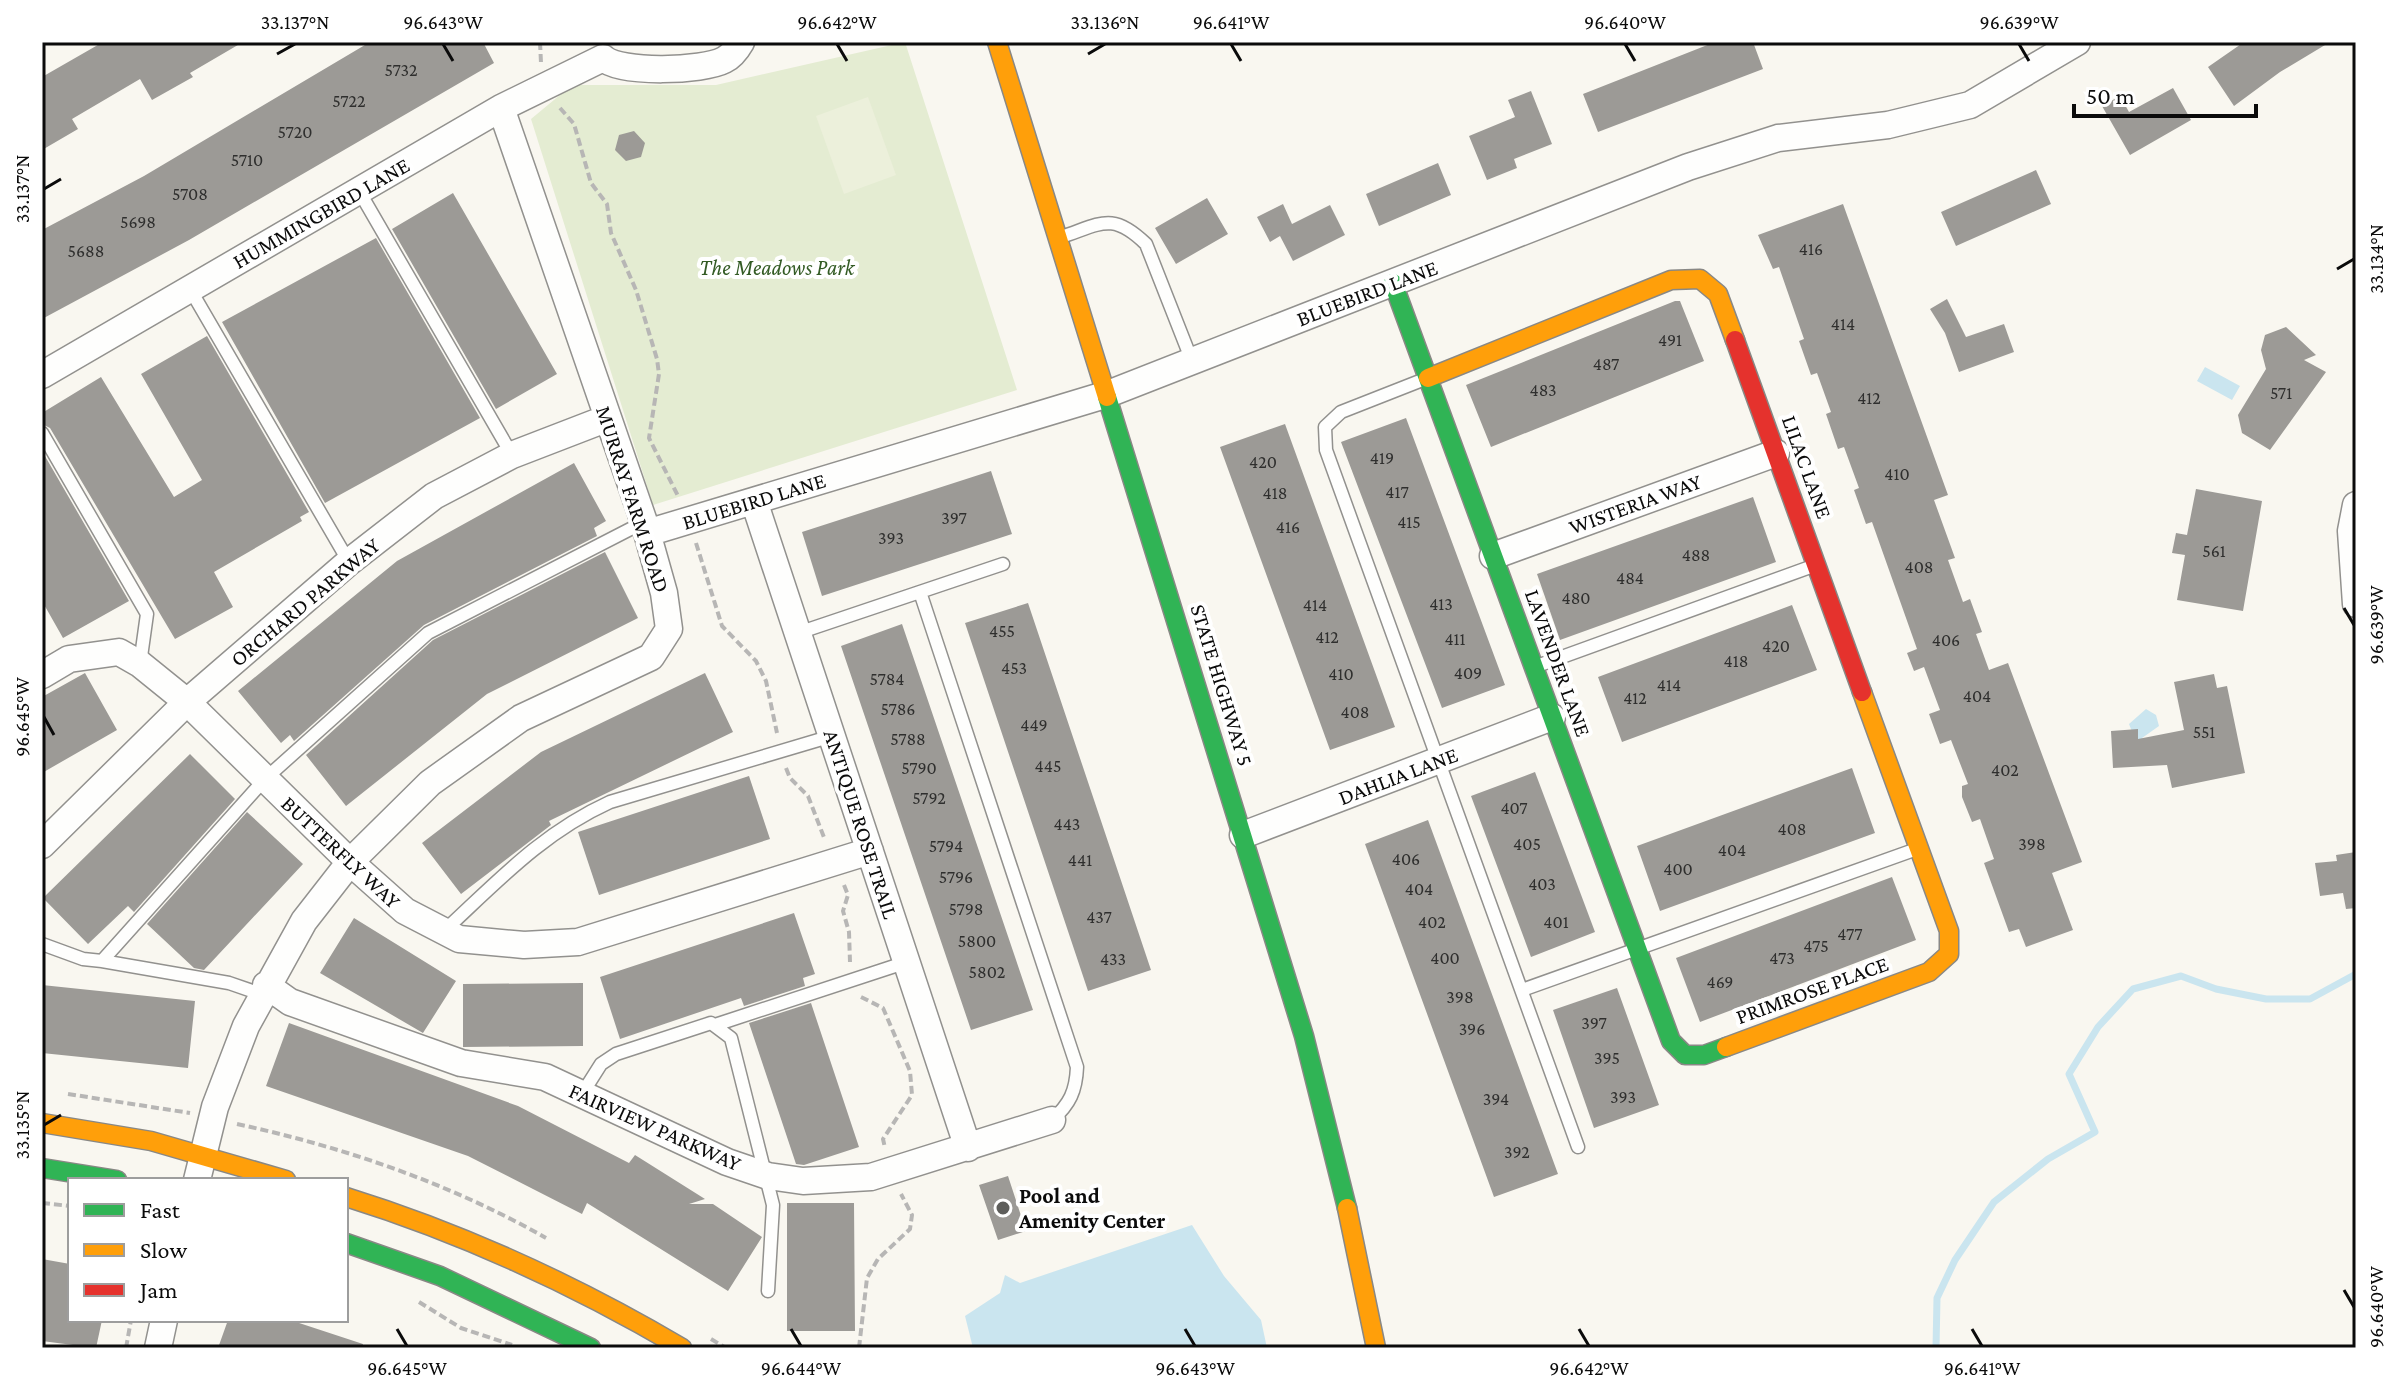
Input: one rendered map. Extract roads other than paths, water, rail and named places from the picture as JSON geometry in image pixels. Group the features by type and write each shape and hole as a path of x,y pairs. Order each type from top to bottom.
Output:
{"street":[{"name":"HUMMINGBIRD LANE","path":"42,375 501,108 547,86 604,50 626,68 709,65 727,59 741,42"},
{"name":"STATE HIGHWAY 5","path":"997,42 1243,835 1333,1141 1376,1348"},
{"name":"BLUEBIRD LANE","path":"645,528 690,520 1108,394 1688,167 1778,138 1888,125 1970,105 2077,42"},
{"name":"MURRAY FARM ROAD","path":"200,1168 228,1068 264,989 304,921 350,862 430,783 521,718 651,657 669,629 664,593 645,528 501,108"},
{"name":"LILAC LANE","path":"1428,378 1671,280 1700,279 1718,294 1920,848 1949,931 1949,954"},
{"name":"LAVENDER LANE","path":"1393,283 1671,1041 1685,1055"},
{"name":"ORCHARD PARKWAY","path":"42,845 187,702 349,562 434,496 512,455 608,418"},
{"name":"WISTERIA WAY","path":"1493,556 1776,453"},
{"name":"ANTIQUE ROSE TRAIL","path":"754,501 968,1148"},
{"path":"2356,505 2351,531 2356,604"},
{"name":"BUTTERFLY WAY","path":"42,675 69,659 119,652 140,664 187,702 350,862 405,911 459,939 524,945 578,942 870,851"},
{"name":"DAHLIA LANE","path":"1243,835 1552,717"},
{"name":"PRIMROSE PLACE","path":"1685,1055 1704,1055 1929,972 1949,954"},
{"name":"FAIRVIEW PARKWAY","path":"264,989 290,1002 448,1059 545,1077 727,1162 768,1176 840,1180 892,1172 1052,1120"},
{"path":"42,1123 151,1141 200,1168 272,1178"},
{"path":"42,1168 104,1178"},
{"path":"348,1198 407,1214 512,1259 630,1317 682,1348"},
{"path":"348,1244 392,1256 494,1299 591,1348"},
{"path":"158,1348 164,1322"}],"lane":[{"path":"359,191 512,455"},
{"path":"1058,238 1102,224 1121,222 1132,230 1146,244 1192,361"},
{"path":"190,289 349,562"},
{"path":"1428,378 1341,412 1325,427 1326,450 1578,1147"},
{"path":"42,433 147,614 140,664"},
{"path":"102,961 265,779 428,633 645,528"},
{"path":"798,633 1003,564"},
{"path":"1534,667 1817,565"},
{"path":"920,592 1077,1067 1077,1087 1067,1106 1052,1120"},
{"path":"444,931 553,832 585,813 610,802 832,736"},
{"path":"1522,990 1920,848"},
{"path":"42,944 83,959 264,989"},
{"path":"715,1025 907,962"},
{"path":"582,1094 601,1064 616,1054 711,1023 731,1038 773,1205 768,1291"}],"water":[{"path":"2205,367 2240,386 2232,400 2197,381"},
{"path":"2146,709 2156,715 2159,726 2142,738 2146,746 2143,760 2129,724"},
{"path":"1192,1225 1224,1276 1261,1320 1267,1348 973,1348 965,1316 1000,1293 1005,1275 1020,1283"}],"waterway":[{"path":"1936,1348 1937,1298 1955,1260 1994,1202 2048,1159 2095,1132 2069,1074 2098,1027 2133,989 2181,976 2216,989 2266,999 2310,999 2356,974"}],"place":[{"name":"Pool and Amenity Center","path":"1003,1208"}],"park label":[{"name":"The Meadows Park","path":"777,267"}]}
